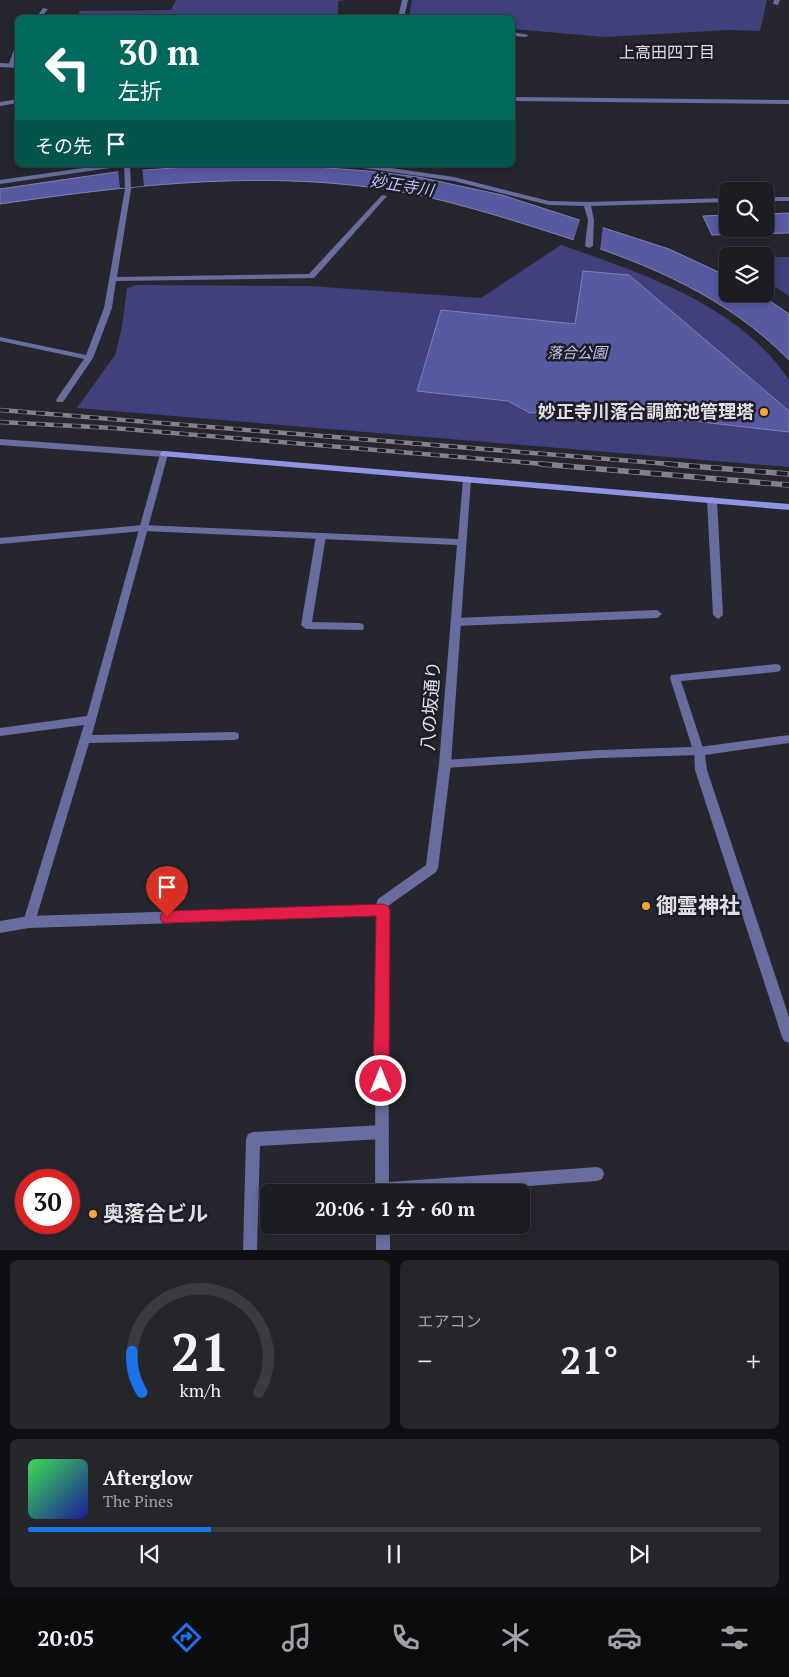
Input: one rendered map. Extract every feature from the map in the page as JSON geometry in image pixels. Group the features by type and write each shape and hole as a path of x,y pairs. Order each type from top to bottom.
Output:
{"street":[{"path":"402,15 405,0"},
{"path":"40,15 45,9"},
{"path":"515,34 526,35"},
{"path":"10,65 15,53"},
{"path":"0,65 15,66"},
{"path":"515,99 789,102"},
{"path":"0,104 15,102"},
{"path":"0,182 103,167"},
{"path":"60,400 89,358 108,308 128,187 127,167"},
{"path":"370,167 454,179 549,203 587,204 719,200"},
{"path":"112,279 311,276 384,196"},
{"path":"774,199 789,199"},
{"path":"587,204 590,220 589,246"},
{"path":"0,339 89,358"},
{"path":"0,442 164,454 789,507"},
{"path":"30,922 91,720 164,454"},
{"name":"八の坂通り","path":"383,910 382,903 432,868 445,764 467,480"},
{"path":"712,500 718,615"},
{"path":"0,541 143,528 461,542"},
{"path":"322,536 306,625 359,627"},
{"path":"455,622 657,614"},
{"path":"776,668 675,678 699,751 701,770 789,1037"},
{"path":"0,732 91,720"},
{"path":"85,738 234,736"},
{"path":"445,764 600,754 699,751 789,739"},
{"path":"0,927 30,922 383,910 382,1184"},
{"path":"250,1250 253,1139 382,1132"},
{"path":"471,1184 597,1174"},
{"path":"382,1234 383,1250"}],"green space":[{"path":"176,0 347,0 338,1 338,15 78,15 80,11 171,10"},
{"path":"412,0 767,0 760,31 728,30 605,37 515,29 515,15 409,15"},
{"name":"落合公園","path":"561,245 624,267 687,295 744,331 768,354 789,380 789,467 77,408 115,355 122,327 127,288 137,285 309,286 481,298"},
{"path":"774,257 789,257 789,296 774,286"}],"water":[{"name":"妙正寺川","path":"189,167 315,167 418,177 502,195 669,249 719,272 719,302 772,302 789,314 789,360 740,318 714,301 658,272 599,248 486,212 436,199 382,189 327,183 218,181 163,184 0,204 0,189 116,172"},
{"path":"789,213 789,233 774,233 774,214"},
{"path":"719,215 719,235 712,235 703,216"},
{"path":"583,271 629,275 789,411 789,432 684,420 662,421 640,415 561,407 548,412 530,413 508,401 417,391 441,310 575,324"}],"pier":[{"path":"142,167 144,186 120,188 118,169"},
{"path":"581,217 603,225 600,250 573,242"}],"railway":[{"path":"0,410 682,465"},
{"path":"0,422 113,428 556,465"},
{"path":"541,464 789,485"},
{"path":"667,464 789,474"}],"place":[{"name":"妙正寺川落合調節池管理塔","path":"764,412"},
{"name":"御霊神社","path":"646,906"},
{"name":"奥落合ビル","path":"93,1214"}],"district":[{"name":"上高田四丁目","path":"667,52"}],"route":[{"path":"167,917 383,910 381,1081"}]}
